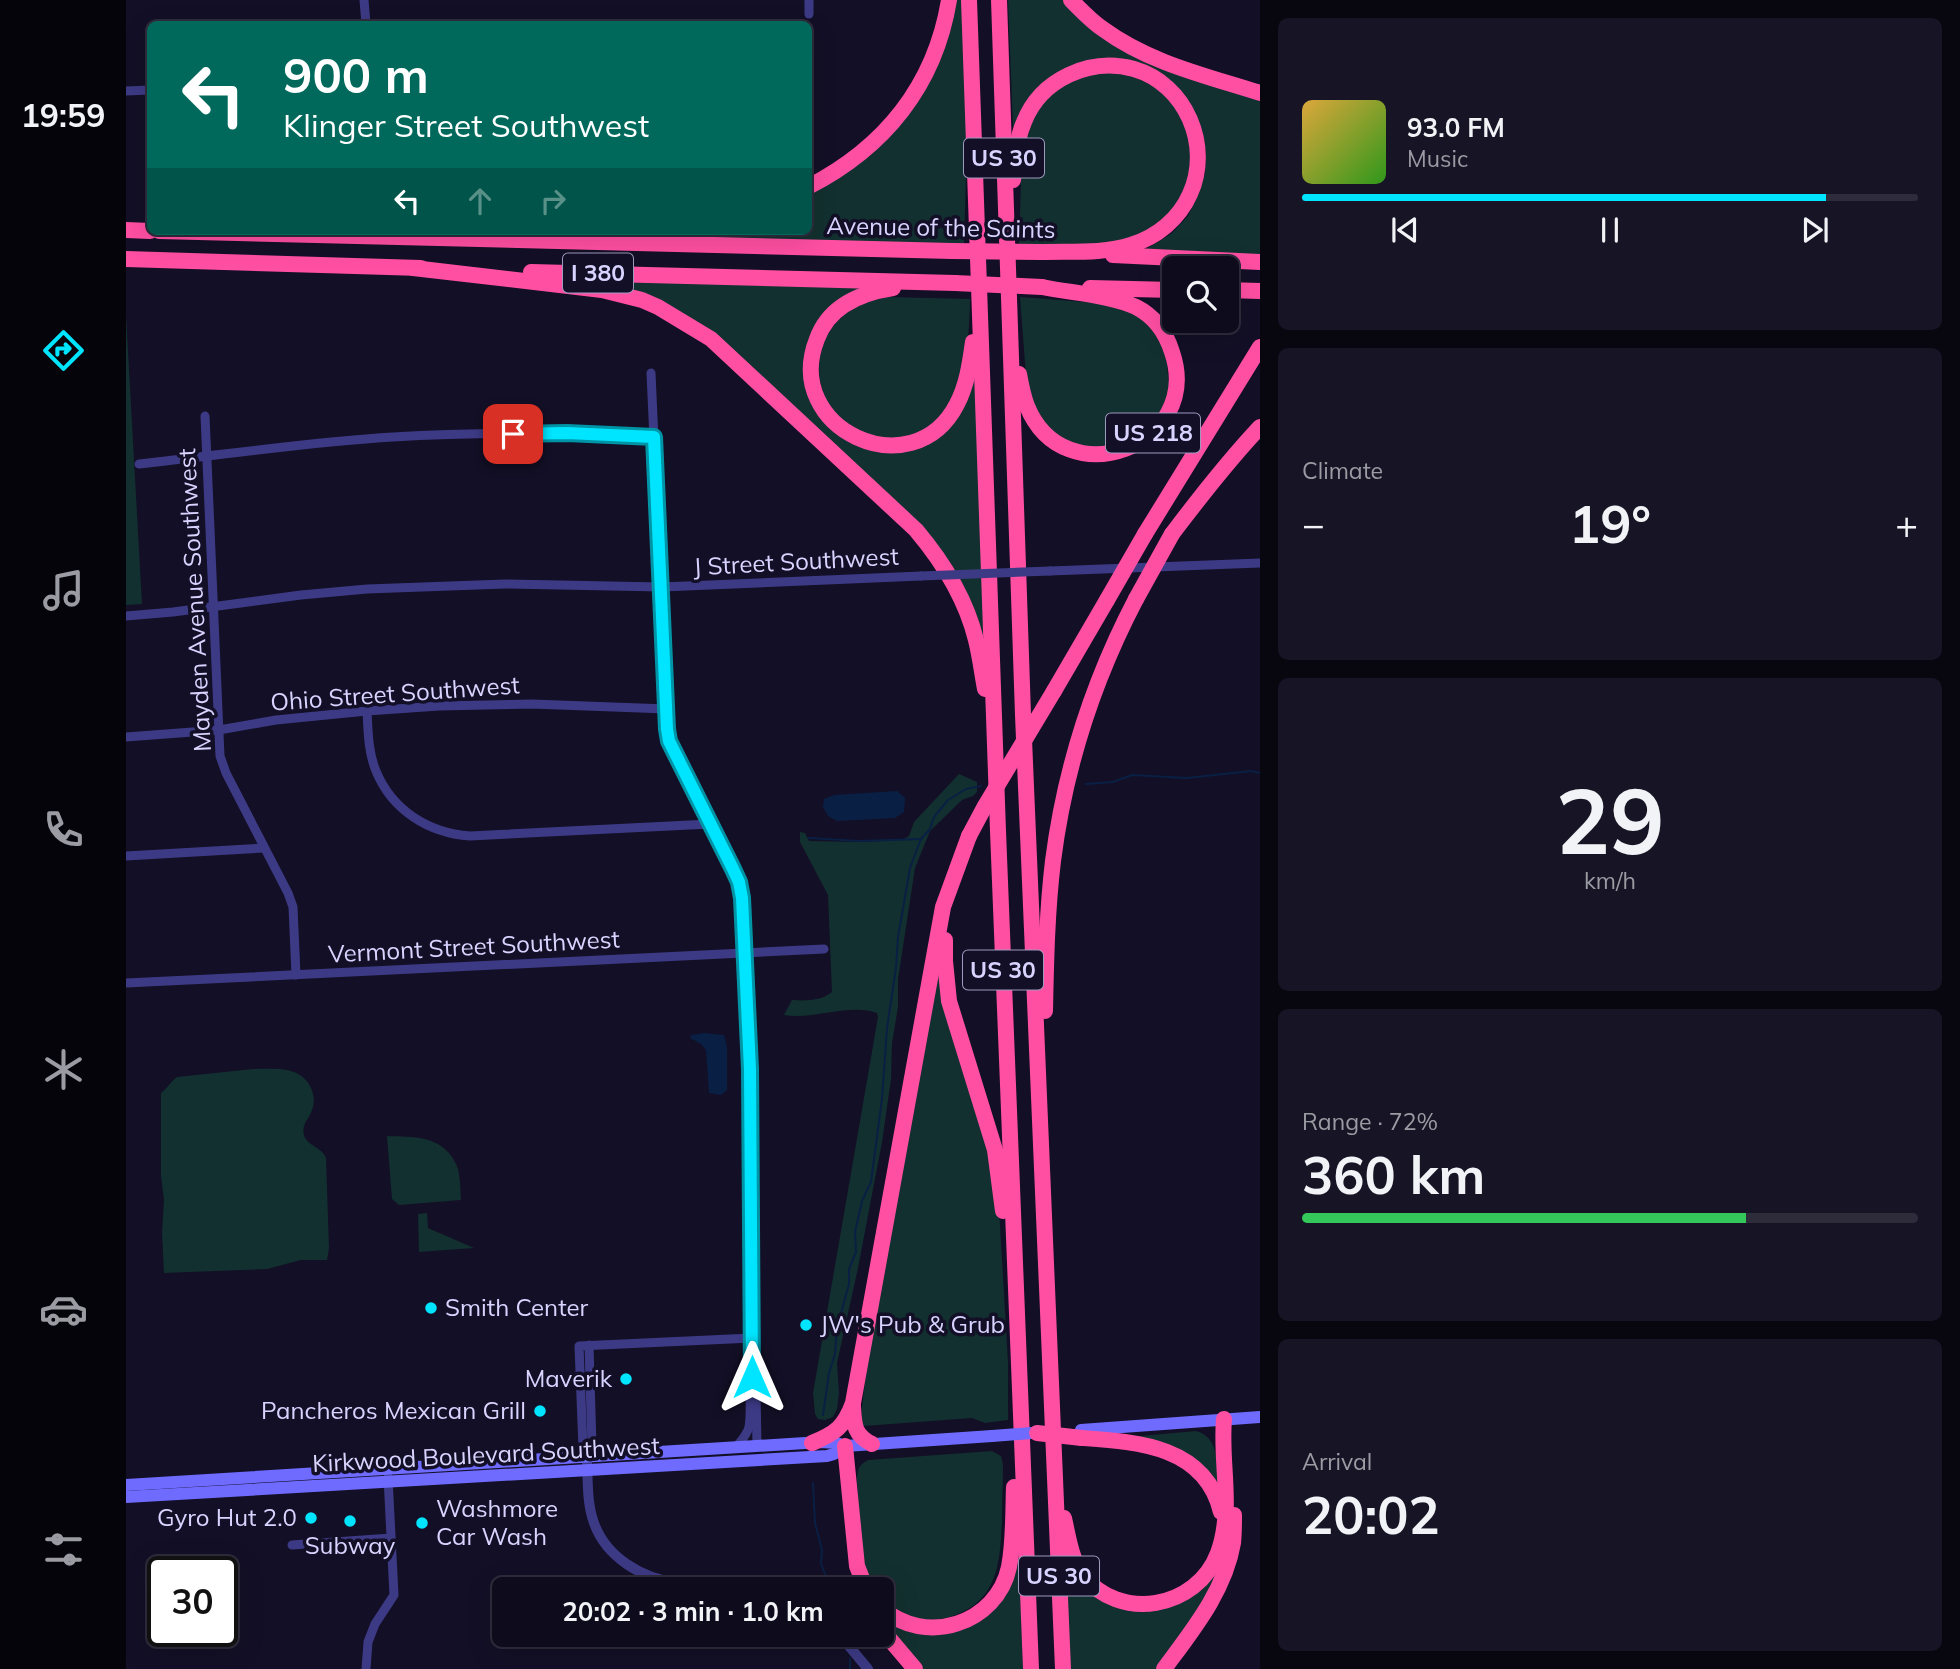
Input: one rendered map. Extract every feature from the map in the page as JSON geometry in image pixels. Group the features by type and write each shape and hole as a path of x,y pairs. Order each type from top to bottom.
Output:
{"highway":[{"path":"812,185 855,159 873,144 906,107 919,87 938,45 949,0"},
{"name":"US 30","path":"969,0 1031,1669"},
{"name":"US 30","path":"999,0 1023,702 1063,1669"},
{"path":"1071,0 1102,29 1126,44 1188,70 1260,93"},
{"path":"1007,234 1018,143 1024,121 1042,93 1069,73 1100,66 1128,68 1153,78 1167,88 1188,115 1199,148 1195,183 1178,215 1152,237 1130,245 1108,249 1041,252"},
{"path":"126,230 147,231"},
{"name":"Avenue of the Saints","path":"326,235 725,247 1041,252 1260,262"},
{"path":"493,239 553,235"},
{"name":"I 380","path":"126,259 1162,289"},
{"path":"413,268 581,286 623,295 658,307 711,339 916,530 951,579 976,639 986,689 998,831"},
{"path":"935,283 874,291 854,299 841,306 819,332 812,350 812,383 825,412 846,433 875,445 908,444 922,439 948,419 957,405 970,366 978,270"},
{"name":"US 218","path":"1010,316 1022,391 1027,406 1047,435 1068,449 1091,454 1115,453 1148,438 1164,419 1175,395 1177,382 1170,344 1164,334 1155,322 1135,307 1042,287"},
{"path":"1239,290 1260,291"},
{"path":"812,1443 836,1432 847,1418 853,1403 943,907 969,836 1146,534 1260,348"},
{"path":"1040,1111 1048,912 1053,862 1062,806 1083,720 1114,641 1172,534 1216,476 1260,428"},
{"path":"949,892 945,952 949,1001 995,1150 1016,1308"},
{"path":"894,1616 926,1628 953,1626 978,1615 1001,1588 1009,1568 1012,1544 1018,1358"},
{"path":"853,1403 857,1431 862,1439 872,1444"},
{"path":"1056,1482 1073,1554 1082,1573 1097,1588 1116,1599 1129,1603 1164,1602 1185,1594 1205,1577 1219,1552 1225,1517 1226,1484 1222,1437 1224,1419"},
{"path":"1164,1669 1220,1585 1231,1553 1234,1503 1224,1419"},
{"path":"1037,1433 1081,1434 1160,1449 1188,1461 1199,1470 1213,1489 1221,1510 1222,1539"},
{"path":"845,1446 847,1551 852,1577"},
{"path":"845,1446 857,1566 861,1577"},
{"path":"894,1644 915,1669"}],"main road":[{"path":"1081,1434 1260,1416"},
{"name":"Kirkwood Boulevard Southwest","path":"126,1497 587,1457 828,1442 845,1446 1037,1433"},
{"path":"725,1462 750,1455 757,1446"},
{"name":"Kirkwood Boulevard Southwest","path":"126,1485 587,1471 827,1456 845,1446"}],"street":[{"path":"365,0 366,21"},
{"path":"809,0 809,14"},
{"path":"126,91 147,90"},
{"path":"651,373 669,741 739,882 742,898 750,1069 752,1377 749,1427 736,1447"},
{"name":"Mayden Avenue Southwest","path":"205,416 220,757 293,907 296,975"},
{"path":"139,464 394,437 567,433 654,437"},
{"name":"J Street Southwest","path":"126,615 173,612 354,590 437,585 662,587 1260,563"},
{"name":"Ohio Street Southwest","path":"126,737 219,730 276,720 439,706 532,705 667,709"},
{"path":"367,711 370,751 375,770 385,789 415,820 452,835 710,824"},
{"path":"126,856 264,848"},
{"name":"Vermont Street Southwest","path":"126,983 824,948"},
{"path":"651,1577 618,1558 608,1547 593,1521 587,1457 583,1448 579,1346 752,1338"},
{"path":"587,1457 592,1447 589,1345"},
{"path":"752,1377 756,1392 757,1446"},
{"path":"366,1669 368,1643 375,1624 394,1595 388,1475"},
{"path":"292,1545 391,1538"},
{"path":"850,1647 868,1669"}],"green space":[{"path":"955,0 962,0 967,143 964,244 629,237 812,235 812,190 883,143"},
{"path":"1008,0 1064,0 1198,81 1260,101 1260,256 1146,249 1171,234 1188,216 1205,174 1203,136 1163,79 1083,63 1013,127"},
{"path":"1094,73 1124,73 1150,82 1172,99 1193,141 1192,177 1164,225 1116,245 1019,245 1022,149 1035,112 1059,86"},
{"path":"580,280 862,288 852,294 806,363 849,442 871,450 886,451 923,444 972,380 976,380 984,635 980,636 960,584 706,330"},
{"path":"888,297 970,299 968,337 961,377 945,411 932,425 915,435 880,440 847,425 830,408 820,379 819,364 827,335 836,323 857,306"},
{"path":"1020,297 1111,304 1141,316 1165,343 1170,397 1140,439 1088,450 1057,436 1036,413 1026,376"},
{"path":"126,315 142,604 126,605"},
{"path":"959,774 977,782 977,792 962,800 930,831 915,868 898,979 891,1079 882,1142 837,1363 837,1409 833,1417 818,1419 813,1393 878,1017 877,1013 866,1010 784,1015 792,1000 818,999 832,992 828,895 800,842 800,832 805,833 809,841 902,840 909,836 914,822"},
{"path":"939,967 986,1133 999,1209 1008,1362 1008,1420 985,1423 972,1418 864,1426 861,1423 870,1341"},
{"path":"253,1069 294,1072 301,1075 311,1088 314,1105 303,1131 308,1142 326,1158 329,1248 327,1260 301,1260 267,1269 164,1273 161,1093 177,1077"},
{"path":"387,1136 426,1139 449,1153 457,1166 461,1200 399,1205 392,1199"},
{"path":"427,1213 428,1228 474,1248 419,1252 418,1214"},
{"path":"1196,1431 1210,1440 1213,1446 1218,1488 1186,1453 1167,1445 1140,1440 1140,1436"},
{"path":"992,1451 1001,1456 1002,1520 997,1567 986,1593 963,1612 937,1620 912,1617 894,1607 894,1577 868,1577 860,1537 857,1481 860,1466 868,1460"},
{"path":"1225,1545 1216,1578 1199,1609 1157,1669 1070,1669 1065,1556 1098,1597 1180,1602"},
{"path":"1019,1554 1023,1669 922,1669 894,1635 894,1623 911,1632 935,1634 1005,1595 1010,1587"}],"water":[{"path":"897,791 905,798 904,812 895,818 837,821 828,816 823,807 824,799 834,795"},
{"path":"691,1035 724,1035 727,1047 727,1090 721,1095 709,1093 706,1050 690,1038"}],"waterway":[{"path":"1086,784 1113,782 1132,775 1187,778 1251,771 1260,773"},
{"path":"823,1415 829,1373 835,1354 837,1328 849,1284 849,1269 856,1252 855,1232 862,1201 871,1182 898,937 910,868 921,839 948,800 966,789 981,786"},
{"path":"809,838 859,841 920,839"},
{"path":"813,1483 815,1523 822,1550 821,1564 826,1577"},
{"path":"850,1658 850,1669"}],"place":[{"name":"Smith Center","path":"431,1308"},
{"name":"JW's Pub & Grub","path":"806,1325"},
{"name":"Maverik","path":"626,1379"},
{"name":"Pancheros Mexican Grill","path":"540,1411"},
{"name":"Gyro Hut 2.0","path":"311,1518"},
{"name":"Subway","path":"350,1521"},
{"name":"Washmore Car Wash","path":"422,1523"}],"route":[{"path":"513,434 567,433 654,437 669,741 733,869 742,898 750,1069 752,1377"}]}
